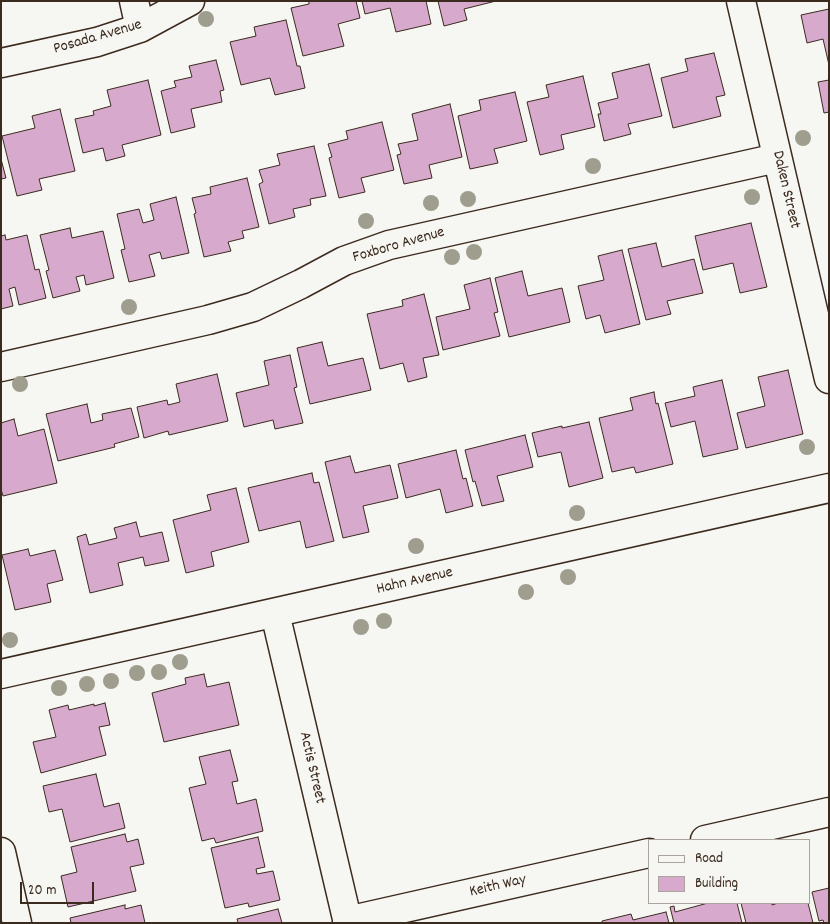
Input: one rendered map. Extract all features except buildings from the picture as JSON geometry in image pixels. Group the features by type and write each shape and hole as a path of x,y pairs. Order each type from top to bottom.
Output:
{"street":[{"path":"134,1 140,28"},
{"name":"Posada Avenue","path":"1,63 97,42 140,28 190,1"},
{"name":"Daken Street","path":"741,1 829,379"},
{"name":"Foxboro Avenue","path":"1,366 208,320 253,307 344,261 388,245 777,158"},
{"name":"Hahn Avenue","path":"1,674 829,488"},
{"name":"Actis Street","path":"275,613 347,922"},
{"path":"709,839 829,812"},
{"path":"1,852 17,923"},
{"name":"Keith Way","path":"347,922 648,853"}]}
